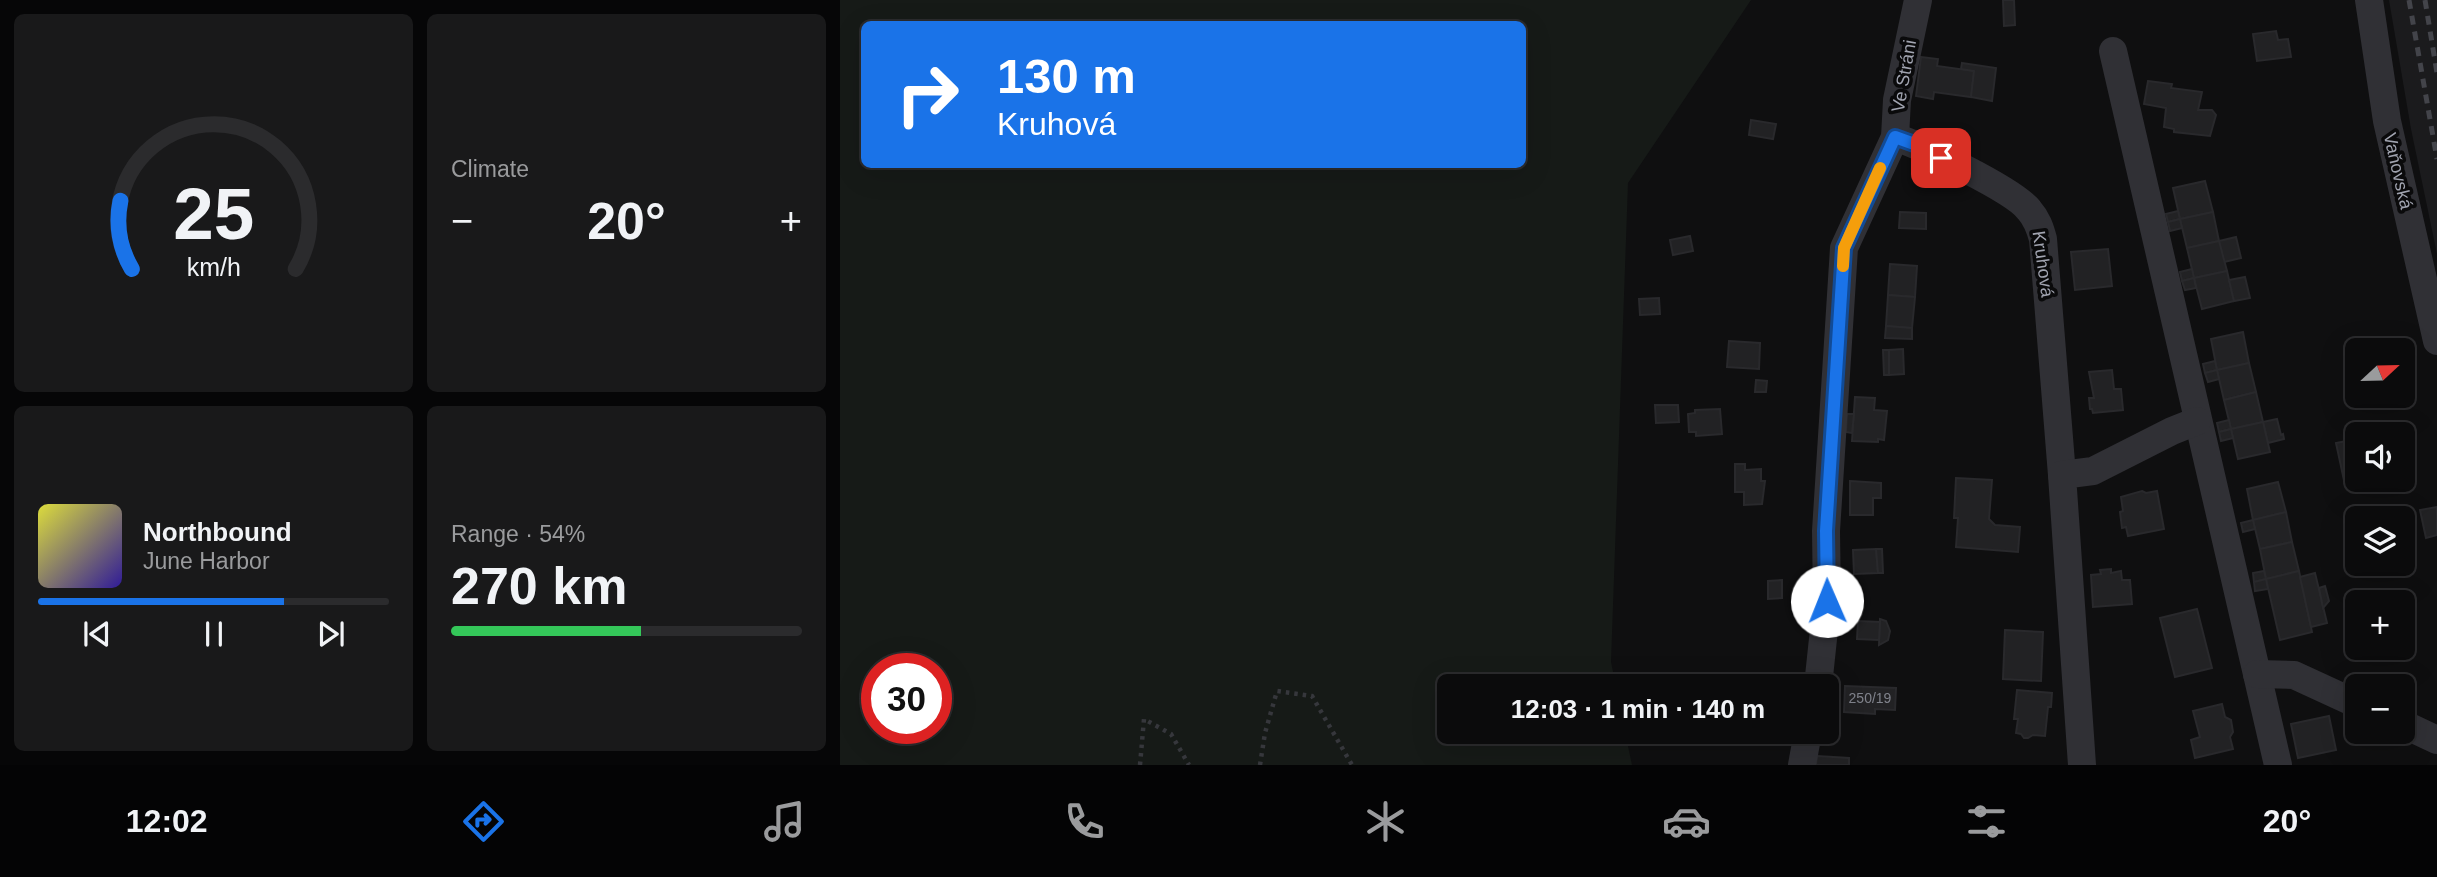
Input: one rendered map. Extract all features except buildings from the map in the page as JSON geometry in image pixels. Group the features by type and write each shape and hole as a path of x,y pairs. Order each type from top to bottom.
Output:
{"street":[{"name":"Ve Stráni","path":"1819,674 1827,601 1826,531 1844,248 1895,137 1897,100 1918,0"},
{"name":"Vaňovská","path":"2369,0 2387,121 2437,341"},
{"path":"2113,51 2278,765"},
{"name":"Kruhová","path":"1895,137 1917,145 2013,197 2028,208 2040,226 2062,475 2082,765"},
{"path":"2062,475 2093,471 2197,421"},
{"path":"2257,674 2294,675 2345,698"},
{"path":"2415,730 2437,740"},
{"path":"1802,765 1806,744"}],"path":[{"path":"1260,765 1265,733 1277,691 1312,696 1352,765"},
{"path":"1140,765 1144,719 1171,734 1188,765"}],"shaded area":[{"path":"840,0 1751,0 1628,183 1611,662 1614,674 1437,674 1437,744 1628,744 1632,765 840,765"},
{"path":"2389,0 2437,0 2437,254 2411,129"}],"railway":[{"path":"2409,0 2437,159"},
{"path":"2425,0 2437,73"}],"slow traffic":[{"path":"1843,266 1844,248 1880,168"}],"route":[{"path":"1827,601 1826,531 1844,248 1895,137 1941,158"}]}
